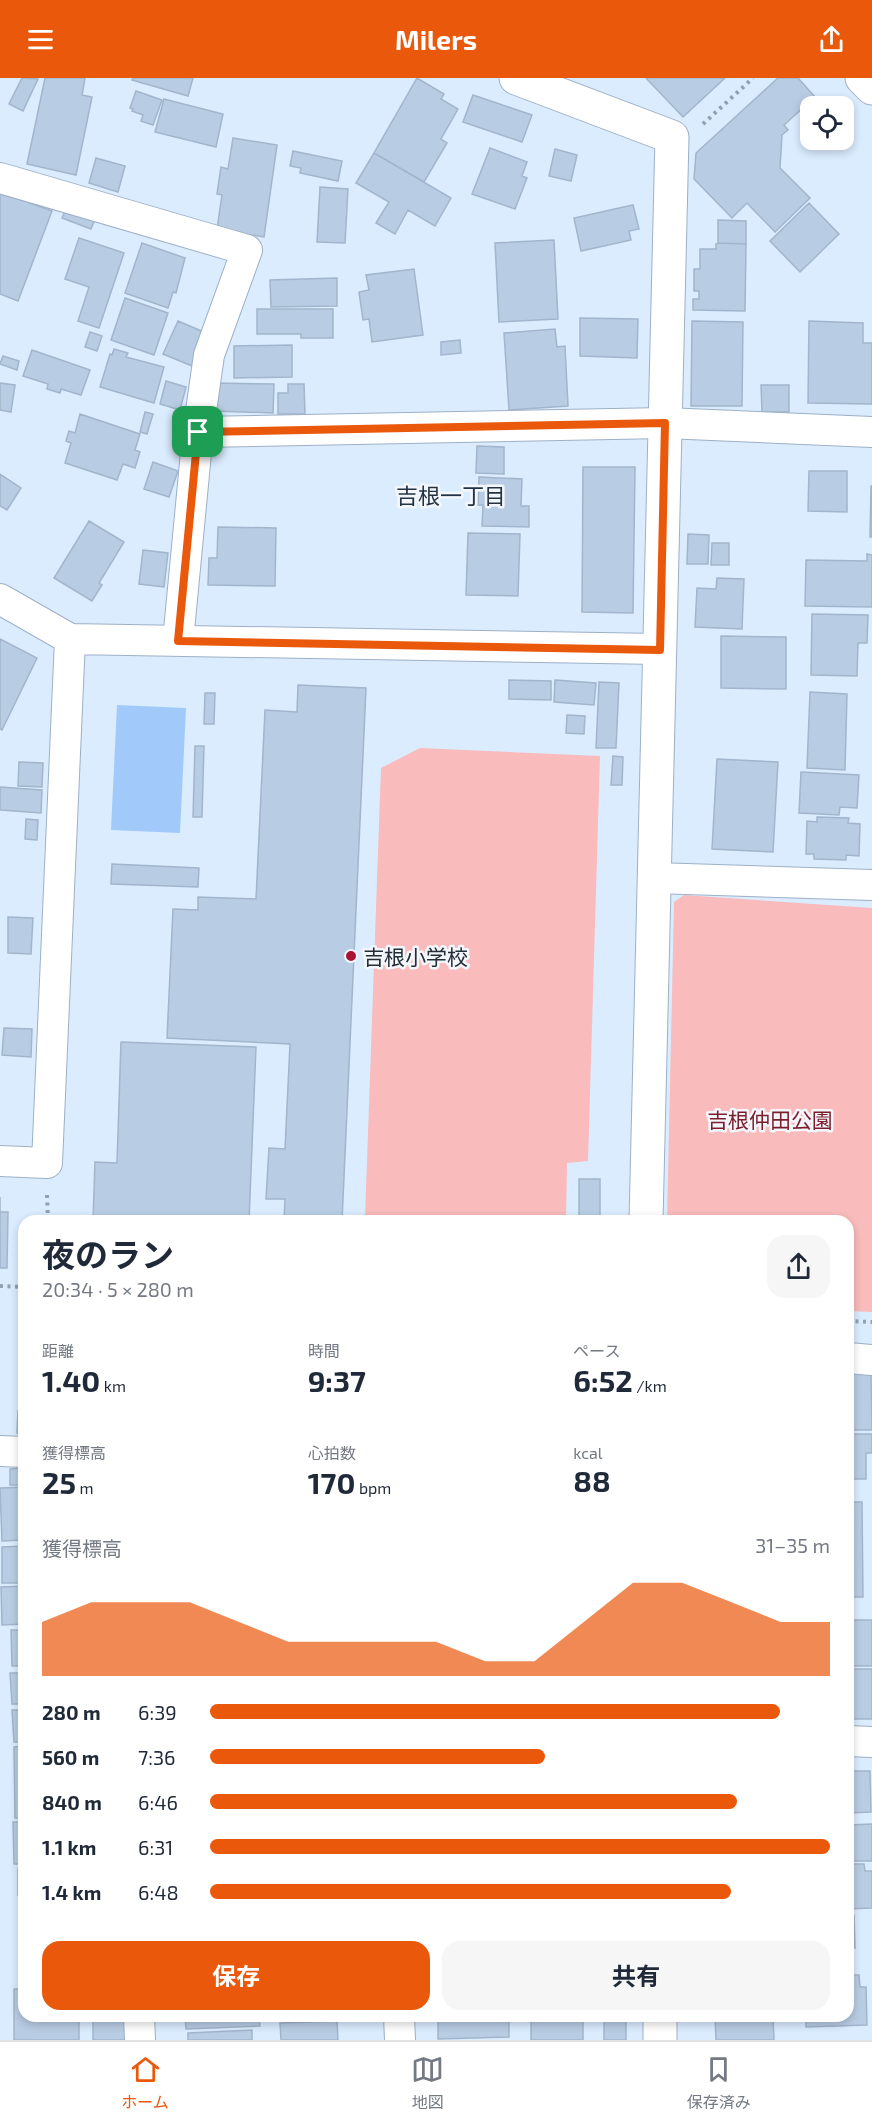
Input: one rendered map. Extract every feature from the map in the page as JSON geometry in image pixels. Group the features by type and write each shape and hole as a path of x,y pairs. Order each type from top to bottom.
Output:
{"street":[{"path":"516,78 672,136 646,1215"},
{"path":"862,78 872,88"},
{"path":"0,178 247,250 209,355 198,432 178,641"},
{"path":"198,432 665,423 872,432"},
{"path":"0,599 70,639 660,650"},
{"path":"0,1161 47,1163 70,639"},
{"path":"654,878 872,885"},
{"path":"854,1358 872,1360"},
{"path":"0,1451 18,1452"},
{"path":"854,1741 872,1742"},
{"path":"139,2022 140,2040"},
{"path":"399,2022 400,2040"},
{"path":"660,2022 660,2040"}],"path":[{"path":"671,153 753,78"},
{"path":"0,1286 18,1287"},
{"path":"854,1321 872,1322"}],"green space":[{"path":"420,748 600,756 588,1161 567,1163 566,1215 365,1215 381,768"},
{"name":"吉根仲田公園","path":"684,895 872,908 872,1312 854,1311 854,1215 667,1215 674,902"}],"water":[{"path":"117,705 186,708 180,833 111,830"}],"building":[{"path":"22,78 38,79 23,111 9,104"},
{"path":"45,78 85,78 82,95 92,97 76,175 27,164"},
{"path":"133,78 193,78 188,96 132,80"},
{"path":"417,78 444,94 441,99 458,109 441,139 447,143 424,182 374,153"},
{"path":"646,78 725,78 683,117"},
{"path":"778,78 798,78 814,96 800,96 800,111 784,125 788,130 782,135 780,168 810,198 775,232 747,203 732,218 694,179 696,153"},
{"path":"136,91 162,100 153,125 141,121 143,115 130,108"},
{"path":"473,95 532,115 522,142 463,122"},
{"path":"164,99 223,114 216,147 155,132"},
{"path":"233,138 277,145 264,237 217,229 222,195 217,194 221,167 228,169"},
{"path":"490,148 527,162 522,176 527,178 515,209 472,194"},
{"path":"555,149 577,155 571,181 549,176"},
{"path":"293,151 342,161 338,181 300,173 301,168 290,166"},
{"path":"374,153 451,198 435,226 408,210 395,234 376,223 389,202 356,183"},
{"path":"96,158 125,166 118,192 89,183"},
{"path":"320,187 348,189 345,243 317,242"},
{"path":"0,192 52,211 18,301 0,294"},
{"path":"809,203 839,234 800,272 770,241"},
{"path":"633,205 639,229 629,231 631,240 581,251 574,218"},
{"path":"66,209 95,219 91,229 62,218"},
{"path":"718,220 746,221 746,244 718,243"},
{"path":"79,238 124,253 99,328 78,321 89,287 65,279"},
{"path":"554,240 558,319 499,322 495,243"},
{"path":"142,243 185,258 176,293 173,292 168,308 125,293"},
{"path":"718,243 746,244 745,311 693,310 693,299 699,299 699,291 694,291 694,269 700,269 700,249 716,249"},
{"path":"414,269 423,335 372,342 369,319 363,320 359,292 369,290 366,275"},
{"path":"337,278 337,306 271,307 270,280"},
{"path":"125,298 168,313 154,355 111,340"},
{"path":"257,309 333,309 333,338 301,338 301,334 257,334"},
{"path":"580,318 638,319 637,358 580,356"},
{"path":"178,321 206,333 192,366 163,354"},
{"path":"692,321 743,322 742,406 691,406"},
{"path":"809,321 863,323 863,343 872,343 872,404 808,403"},
{"path":"555,329 557,347 565,346 568,406 509,410 504,333"},
{"path":"90,332 102,336 97,351 85,347"},
{"path":"460,340 461,353 441,355 441,342"},
{"path":"292,345 292,377 234,378 234,346"},
{"path":"114,349 128,353 126,357 164,367 154,403 100,387 110,354 112,355"},
{"path":"32,350 90,370 81,395 61,389 60,393 47,389 48,384 23,376"},
{"path":"3,356 19,361 17,370 0,364"},
{"path":"166,381 186,387 180,410 160,404"},
{"path":"0,383 15,385 11,412 0,410"},
{"path":"215,383 274,384 273,413 214,411"},
{"path":"288,384 304,384 305,414 278,414 278,393 288,393"},
{"path":"761,385 789,385 789,412 762,412"},
{"path":"145,412 153,414 147,434 140,432"},
{"path":"80,414 140,434 135,450 140,452 135,468 123,464 117,480 65,463 71,443 66,441 69,431 75,433"},
{"path":"477,446 504,447 504,474 476,473"},
{"path":"153,462 178,471 169,497 144,489"},
{"path":"583,467 635,467 633,613 582,612"},
{"path":"809,471 847,471 847,512 808,511"},
{"path":"0,474 21,488 7,510 0,506"},
{"path":"479,477 522,479 521,506 529,506 529,527 482,526 483,505 478,505"},
{"path":"871,486 872,537 870,537"},
{"path":"89,521 124,542 99,583 102,585 92,601 54,578"},
{"path":"218,527 276,528 275,586 208,585 209,558 217,558"},
{"path":"468,533 520,534 518,596 466,595"},
{"path":"688,534 709,535 708,564 687,564"},
{"path":"712,543 729,543 729,565 711,565"},
{"path":"143,550 168,553 164,587 139,584"},
{"path":"867,554 872,555 872,607 805,606 806,560 867,561"},
{"path":"717,578 744,579 742,629 695,627 697,588 716,589"},
{"path":"812,614 868,615 867,643 858,643 857,676 811,675"},
{"path":"721,636 786,637 786,689 721,688"},
{"path":"0,639 37,658 2,730 0,729"},
{"path":"509,680 551,681 551,700 509,699"},
{"path":"555,680 596,683 594,705 554,702"},
{"path":"599,682 619,683 616,748 596,748"},
{"path":"298,685 366,688 342,1215 284,1215 285,1199 266,1199 269,1148 285,1149 290,1044 167,1038 173,909 198,910 198,897 256,899 265,710 297,712"},
{"path":"810,692 847,694 845,770 807,768"},
{"path":"205,693 215,693 214,724 204,724"},
{"path":"567,715 585,716 584,734 566,733"},
{"path":"195,746 204,746 202,817 193,817"},
{"path":"613,756 623,757 622,785 611,785"},
{"path":"717,759 778,762 773,852 712,849"},
{"path":"19,762 43,763 42,787 18,786"},
{"path":"801,772 859,775 857,808 840,807 839,815 799,813"},
{"path":"0,787 42,790 41,813 0,810"},
{"path":"817,817 849,818 848,823 860,824 859,856 846,855 846,860 814,859 814,854 806,854 807,821 817,822"},
{"path":"26,819 38,820 37,840 25,839"},
{"path":"112,864 199,868 198,887 111,884"},
{"path":"8,917 33,918 31,954 8,953"},
{"path":"4,1028 32,1029 31,1057 2,1055"},
{"path":"121,1042 256,1047 249,1215 93,1215 95,1162 117,1163"},
{"path":"579,1179 600,1179 600,1215 579,1215"},
{"path":"0,1212 8,1212 7,1268 0,1268"},
{"path":"854,1373 871,1373 872,1430 854,1430"},
{"path":"854,1434 872,1434 872,1453 866,1453 866,1479 854,1479"},
{"path":"18,1468 18,1485 10,1485 10,1469"},
{"path":"18,1487 18,1540 2,1541 0,1488"},
{"path":"854,1502 862,1502 863,1597 854,1597"},
{"path":"18,1546 18,1583 2,1583 2,1547"},
{"path":"18,1586 18,1624 2,1625 1,1587"},
{"path":"854,1620 872,1620 872,1666 854,1666"},
{"path":"11,1630 18,1630 18,1666 12,1666"},
{"path":"854,1669 872,1669 872,1719 854,1719"},
{"path":"10,1673 18,1673 18,1704 12,1704"},
{"path":"12,1710 18,1710 18,1742 14,1742"},
{"path":"14,1747 18,1747 18,1818 15,1818"},
{"path":"854,1771 870,1771 871,1812 854,1813"},
{"path":"13,1822 18,1822 18,1864 14,1864"},
{"path":"872,1824 872,1861 854,1861 854,1825"},
{"path":"854,1864 864,1864 865,1871 872,1871 872,1908 854,1909"},
{"path":"854,1975 859,1975 860,1987 866,1987 867,2025 806,2027 806,2022 854,2022"},
{"path":"14,1989 18,1989 18,2022 79,2022 79,2040 14,2040"},
{"path":"93,2022 125,2022 126,2040 93,2040"},
{"path":"185,2022 260,2022 260,2026 186,2029"},
{"path":"337,2022 338,2040 281,2040 280,2023"},
{"path":"438,2022 509,2022 509,2037 438,2039"},
{"path":"531,2022 583,2022 583,2040 531,2040"},
{"path":"604,2022 626,2022 626,2040 604,2040"},
{"path":"715,2022 773,2022 774,2040 716,2040"},
{"path":"252,2030 252,2040 188,2040 188,2033"}],"place":[{"name":"吉根小学校","path":"351,956"}],"district":[{"name":"吉根一丁目","path":"451,495"}],"route":[{"path":"665,423 660,650 178,641 198,432 665,423"}]}
